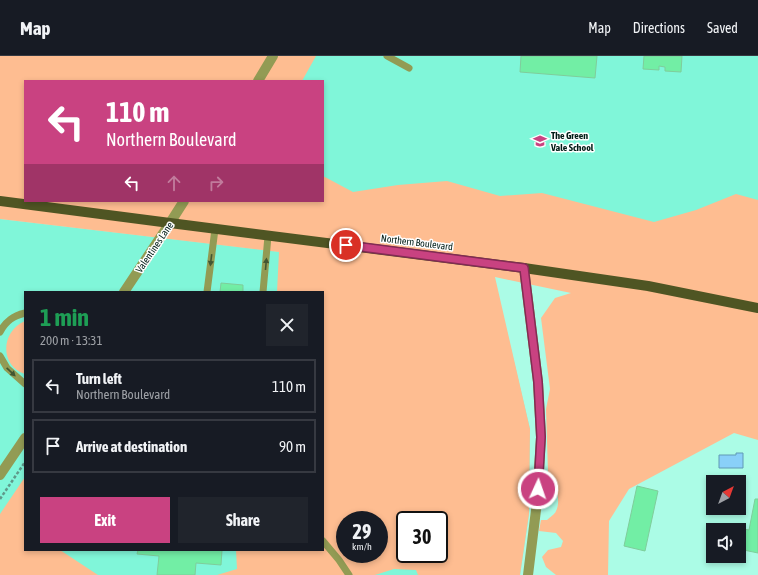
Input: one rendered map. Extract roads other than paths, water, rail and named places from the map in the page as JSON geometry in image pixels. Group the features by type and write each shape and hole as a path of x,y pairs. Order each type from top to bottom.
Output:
{"main road":[{"name":"Northern Boulevard","path":"0,201 524,268 648,286 758,308"}],"street":[{"path":"259,80 273,56"},
{"name":"Valentines Lane","path":"125,291 183,202"},
{"path":"524,268 538,382 541,437 537,502 528,575"},
{"path":"0,476 24,440"}],"lane":[{"path":"387,56 409,68"},
{"path":"207,291 215,228"},
{"path":"264,291 268,236"},
{"path":"0,332 10,319 24,313"},
{"path":"0,356 7,368 24,383"},
{"path":"324,542 349,575"}],"water":[{"path":"736,453 743,453 743,468 719,468 719,455 736,455"}],"place":[{"name":"The Green Vale School","path":"540,141"}]}
